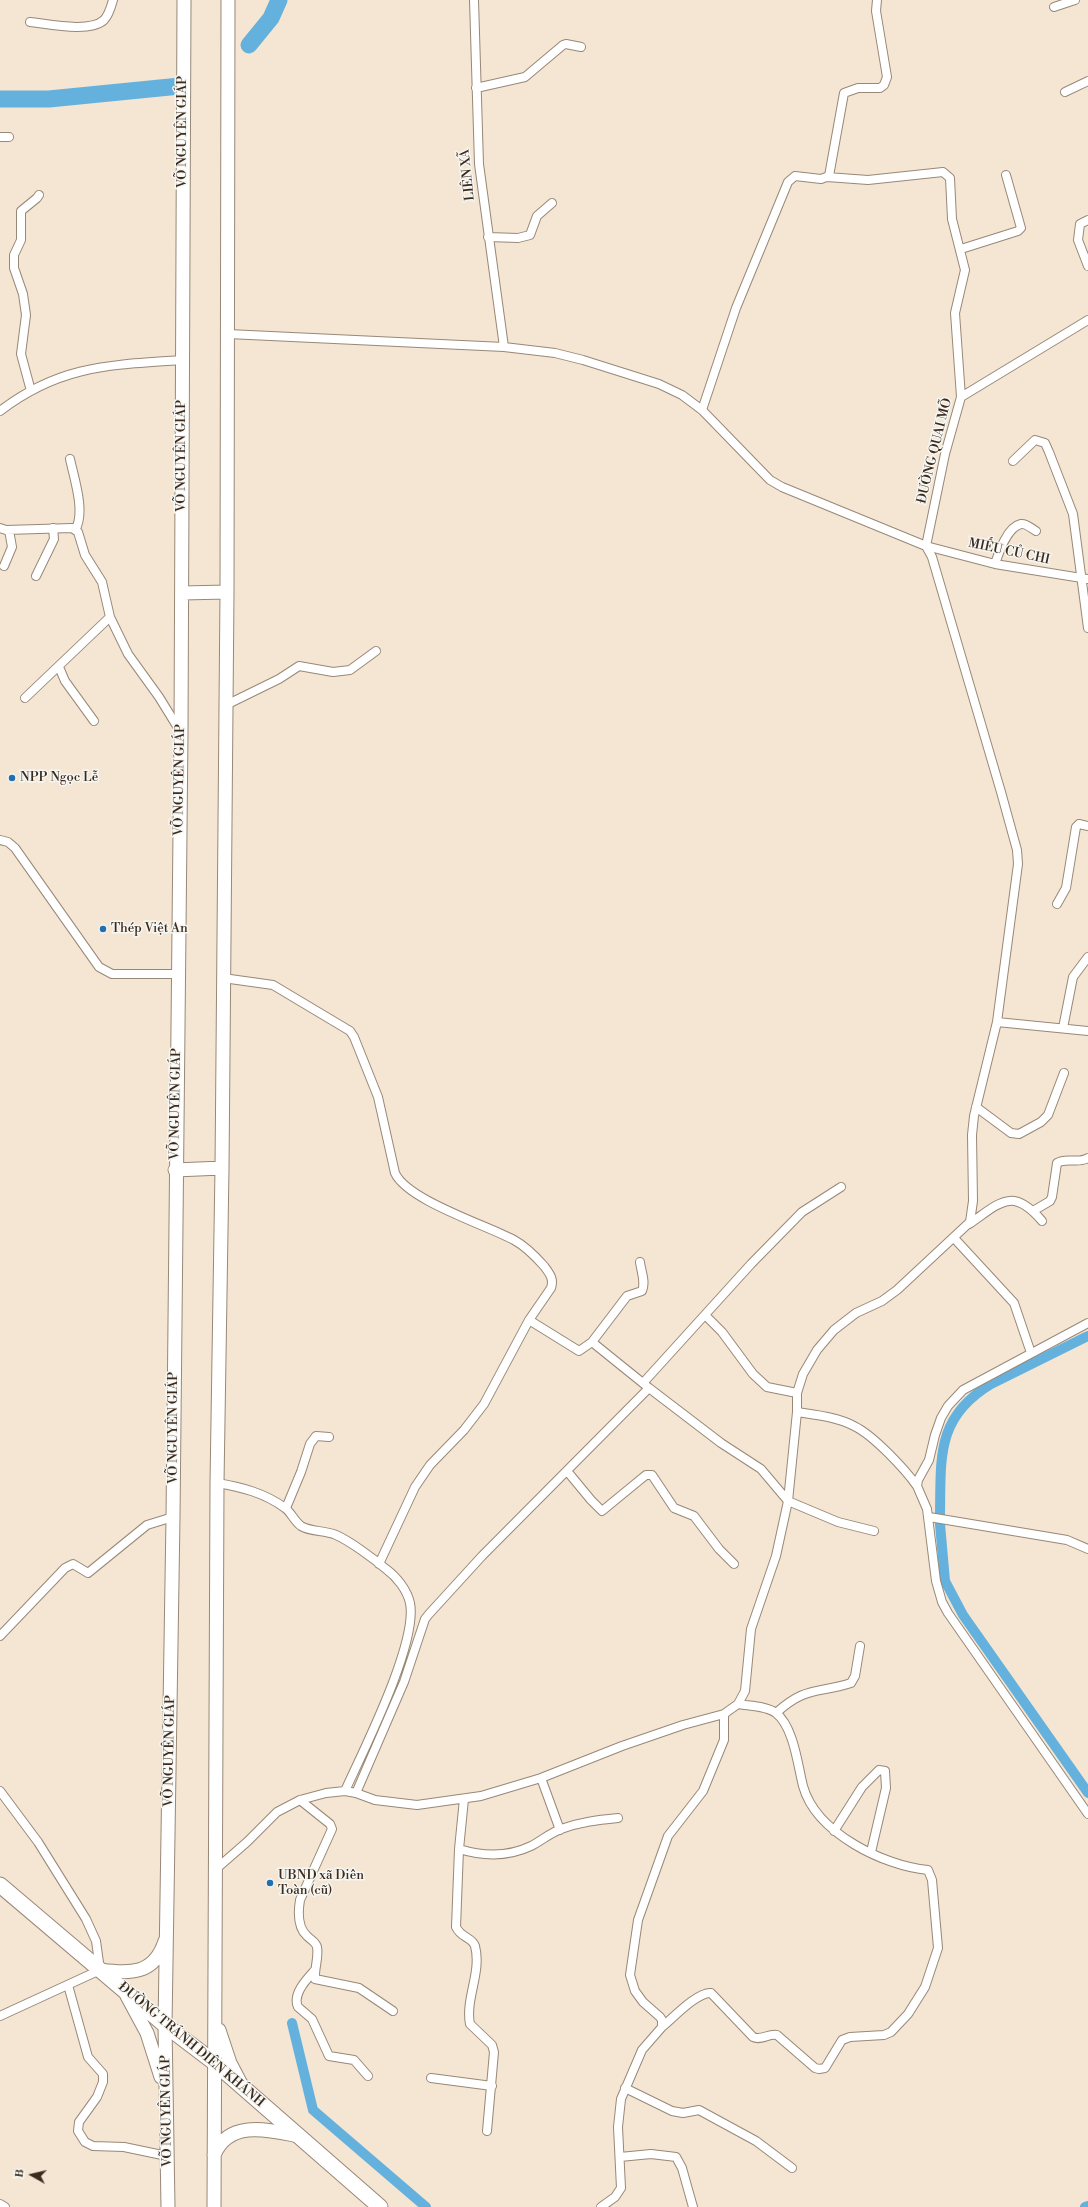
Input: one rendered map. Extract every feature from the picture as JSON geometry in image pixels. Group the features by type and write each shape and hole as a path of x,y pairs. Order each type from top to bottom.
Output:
{"highway":[{"name":"ĐƯỜNG TRÁNH DIÊN KHÁNH","path":"0,1885 165,2024 215,2063 380,2207"}],"main road":[{"name":"VÕ NGUYÊN GIÁP","path":"168,2207 165,2024 173,1518 175,1170 181,733 184,0"},
{"path":"214,2207 217,1482 222,1168 227,592 228,0"},
{"path":"182,593 227,592"},
{"path":"175,1170 222,1168"},
{"path":"100,1970 128,1973 148,1966 159,1956 167,1934"},
{"path":"119,1985 131,2001 147,2033 158,2066 167,2103"},
{"path":"215,2015 230,2063 243,2087"},
{"path":"214,2155 217,2147 227,2136 242,2130 275,2131 299,2136"}],"street":[{"path":"30,22 92,26 103,21 107,16 113,0"},
{"name":"LIÊN XÃ","path":"474,0 478,164 504,347"},
{"path":"702,410 736,308 788,182 795,176 827,177 831,173 844,93 858,88 880,88 886,82 887,76 876,11 877,0"},
{"path":"1054,6 1075,0"},
{"path":"476,88 525,77 562,45 566,44 581,47"},
{"path":"1064,92 1088,81"},
{"path":"0,137 9,137"},
{"name":"ĐƯỜNG QUAI MÕ","path":"827,177 862,180 946,173 950,178 952,219 965,264 965,276 956,307 955,318 961,397 945,454 926,546"},
{"path":"961,249 1018,231 1021,228 1006,175"},
{"path":"31,391 21,354 26,315 23,294 14,268 14,255 21,240 21,211 38,198 39,195"},
{"path":"488,237 518,238 530,235 537,216 552,203"},
{"path":"1088,220 1082,222 1078,231 1078,240 1088,266"},
{"path":"961,397 1088,320"},
{"name":"MIẾU CỦ CHI","path":"228,334 504,347 555,353 583,360 668,388 702,410 772,482 926,546 996,564 1085,579"},
{"path":"0,411 31,391 65,375 86,369 182,360"},
{"path":"1013,461 1035,440 1042,441 1047,447 1073,514 1085,579 1088,628"},
{"path":"70,458 80,518 75,530"},
{"path":"996,564 1001,544 1019,525 1024,524 1036,531"},
{"path":"36,576 54,539 53,528"},
{"path":"4,566 12,548 4,529 53,528 75,530 78,532 86,555 102,582 110,617 128,654 159,697 181,733"},
{"path":"926,546 932,557 1017,850 1017,881 997,1022 976,1107 972,1135 973,1201 969,1224"},
{"path":"24,698 60,667 110,617"},
{"path":"226,705 279,679 299,666 333,672 350,670 376,651"},
{"path":"60,667 65,681 94,721"},
{"path":"1057,904 1066,888 1076,827 1079,824 1088,826"},
{"path":"0,840 8,842 15,848 77,938 102,970 112,974 178,974"},
{"path":"1063,1028 1073,977 1088,957"},
{"path":"223,978 273,985 350,1031 354,1037 376,1090 395,1173 400,1182 420,1196 515,1241 534,1256 552,1277 553,1282 551,1288 529,1320 484,1404 464,1430 430,1465 414,1488 379,1564"},
{"path":"997,1022 1088,1031"},
{"path":"976,1107 1011,1133 1019,1134 1041,1122 1048,1115 1064,1074"},
{"path":"1033,1210 1047,1204 1052,1198 1057,1163 1061,1161 1082,1161 1088,1158"},
{"path":"356,1793 404,1682 425,1620 482,1556 567,1471 646,1385 705,1315 802,1212 842,1187"},
{"path":"216,1869 247,1842 272,1816 300,1800 326,1793 345,1791 356,1793 375,1800 404,1804 425,1804 481,1796 542,1778 622,1746 683,1725 724,1714 738,1704 745,1691 751,1629 776,1556 788,1501 797,1412 797,1393 809,1363 834,1330 856,1313 882,1301 897,1290 969,1224 995,1206 1008,1200 1024,1203 1033,1210 1042,1221"},
{"path":"954,1238 1014,1303 1031,1353"},
{"path":"529,1320 579,1351 592,1342 627,1296 642,1291 644,1283 640,1262"},
{"path":"705,1315 722,1332 753,1374 767,1387 797,1393"},
{"path":"917,1486 918,1480 929,1460 941,1418 956,1397 971,1385 1088,1323"},
{"path":"592,1342 721,1443 761,1469 788,1501 838,1522 874,1531"},
{"path":"797,1412 831,1418 857,1427 898,1464 917,1486 929,1517 936,1581 942,1602 948,1613 1088,1814"},
{"path":"286,1508 301,1472 310,1444 316,1436 329,1437"},
{"path":"567,1471 602,1511 641,1478 646,1475 652,1475 660,1484 674,1508 694,1516 719,1549 734,1564"},
{"path":"217,1482 250,1489 286,1508 301,1526 335,1535 379,1564 400,1582 407,1594 411,1616 409,1629 396,1674 345,1791"},
{"path":"929,1517 1067,1540 1088,1549"},
{"path":"0,1636 65,1568 73,1564 88,1573 142,1528 152,1522 173,1518"},
{"path":"776,1713 794,1698 812,1690 851,1684 855,1676 860,1646"},
{"path":"600,2207 615,2197 621,2188 618,2106 642,2050 662,2027 694,2001 704,1994 711,1993 753,2037 756,2039 777,2035 819,2070 825,2068 842,2040 850,2037 884,2035 894,2029 908,2014 925,1987 936,1958 938,1940 932,1880 928,1870 903,1867 850,1842 834,1832 818,1814 810,1801 804,1787 793,1743 776,1713 738,1704"},
{"path":"662,2027 662,2020 660,2017 643,2002 635,1991 630,1975 638,1920 668,1836 678,1821 694,1805 706,1784 724,1740 724,1714"},
{"path":"834,1832 862,1787 879,1770 885,1771 886,1788 871,1852"},
{"path":"542,1778 560,1830"},
{"path":"0,1791 38,1842 86,1919 96,1941 100,1970 0,2016"},
{"path":"464,1799 459,1849 456,1927 459,1934 471,1940 475,1946 477,1968 470,2020 473,2028 493,2047 492,2086 487,2131"},
{"path":"300,1800 330,1824 332,1829 300,1900 299,1908 299,1921 302,1930 317,1946 314,1976 317,1980 359,1988 393,2011"},
{"path":"459,1849 484,1856 499,1854 529,1847 560,1830 584,1821 618,1818"},
{"path":"315,1970 296,1998 298,2007 312,2019 329,2056 354,2060 368,2076"},
{"path":"68,1985 88,2057 103,2074 103,2082 97,2097 79,2122 78,2131 85,2142 93,2146 124,2147 167,2156"},
{"path":"431,2078 492,2086"},
{"path":"625,2088 672,2111 683,2113 698,2110 756,2141 792,2168"},
{"path":"620,2157 651,2154 676,2157 682,2168 693,2207"},
{"path":"0,2204 5,2207"}],"waterway":[{"path":"249,45 271,18 279,0"},
{"path":"0,99 49,99 180,86"},
{"path":"940,1514 942,1457 945,1440 951,1425 960,1410 973,1397 991,1384 1088,1336"},
{"path":"940,1524 945,1581 963,1615 1088,1793"},
{"path":"292,2023 313,2110 426,2207"}],"place":[{"name":"NPP Ngọc Lễ","path":"12,778"},
{"name":"Thép Việt An","path":"103,929"},
{"name":"UBND xã Diên Toàn (cũ)","path":"270,1883"}]}
